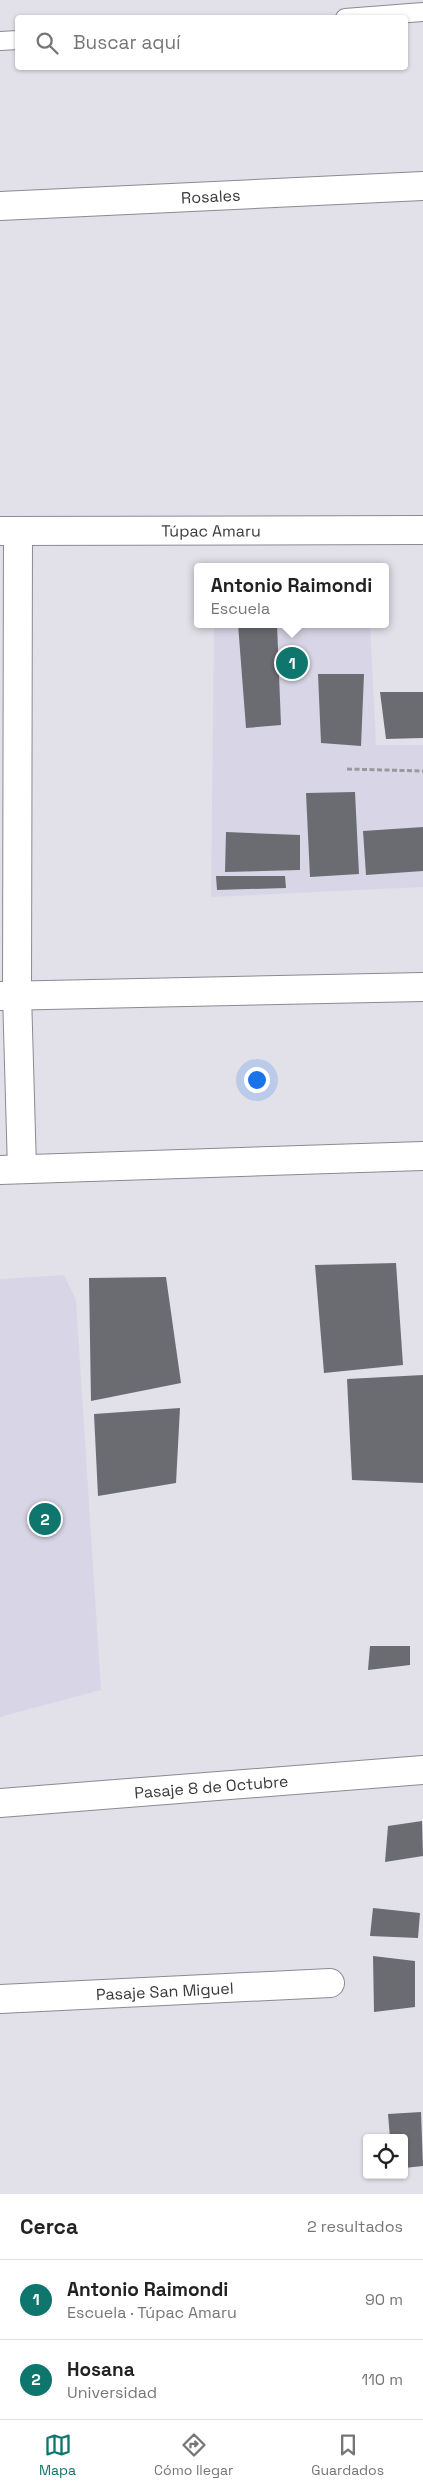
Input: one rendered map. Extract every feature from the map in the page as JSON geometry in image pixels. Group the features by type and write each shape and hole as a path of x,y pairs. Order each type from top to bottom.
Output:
{"street":[{"name":"Rosales","path":"0,206 423,186"},
{"name":"Túpac Amaru","path":"9,532 423,530"},
{"path":"9,532 11,1170 423,1156"},
{"path":"9,995 423,987"},
{"name":"Pasaje 8 de Octubre","path":"0,1802 423,1770"},
{"name":"Pasaje San Miguel","path":"0,1999 330,1983"}],"lane":[{"path":"384,15 423,12"},
{"path":"0,41 15,40"}],"path":[{"path":"347,769 423,771"}],"shaded area":[{"path":"214,628 370,628 376,745 423,745 423,887 211,897"},
{"path":"64,1275 76,1300 101,1690 0,1717 0,1279"}],"building":[{"path":"238,628 277,628 281,725 246,728"},
{"path":"318,674 364,674 361,746 321,743"},
{"path":"380,692 423,692 423,738 386,739"},
{"path":"355,792 359,874 310,877 306,793"},
{"path":"423,827 423,871 366,875 363,831"},
{"path":"226,832 300,835 300,870 225,872"},
{"path":"216,876 285,876 286,888 217,890"},
{"path":"396,1263 403,1365 324,1373 315,1265"},
{"path":"166,1277 181,1383 91,1401 89,1278"},
{"path":"423,1375 423,1483 352,1480 347,1379"},
{"path":"180,1408 176,1483 98,1496 94,1414"},
{"path":"370,1646 410,1646 410,1665 368,1670"},
{"path":"422,1821 423,1856 385,1862 388,1826"},
{"path":"373,1908 420,1913 418,1938 370,1936"},
{"path":"373,1956 415,1961 415,2007 374,2012"},
{"path":"421,2112 423,2166 408,2168 408,2134 390,2134 388,2114"}],"place":[{"name":"Antonio Raimondi","path":"292,663"},
{"name":"Hosana","path":"45,1519"}]}
